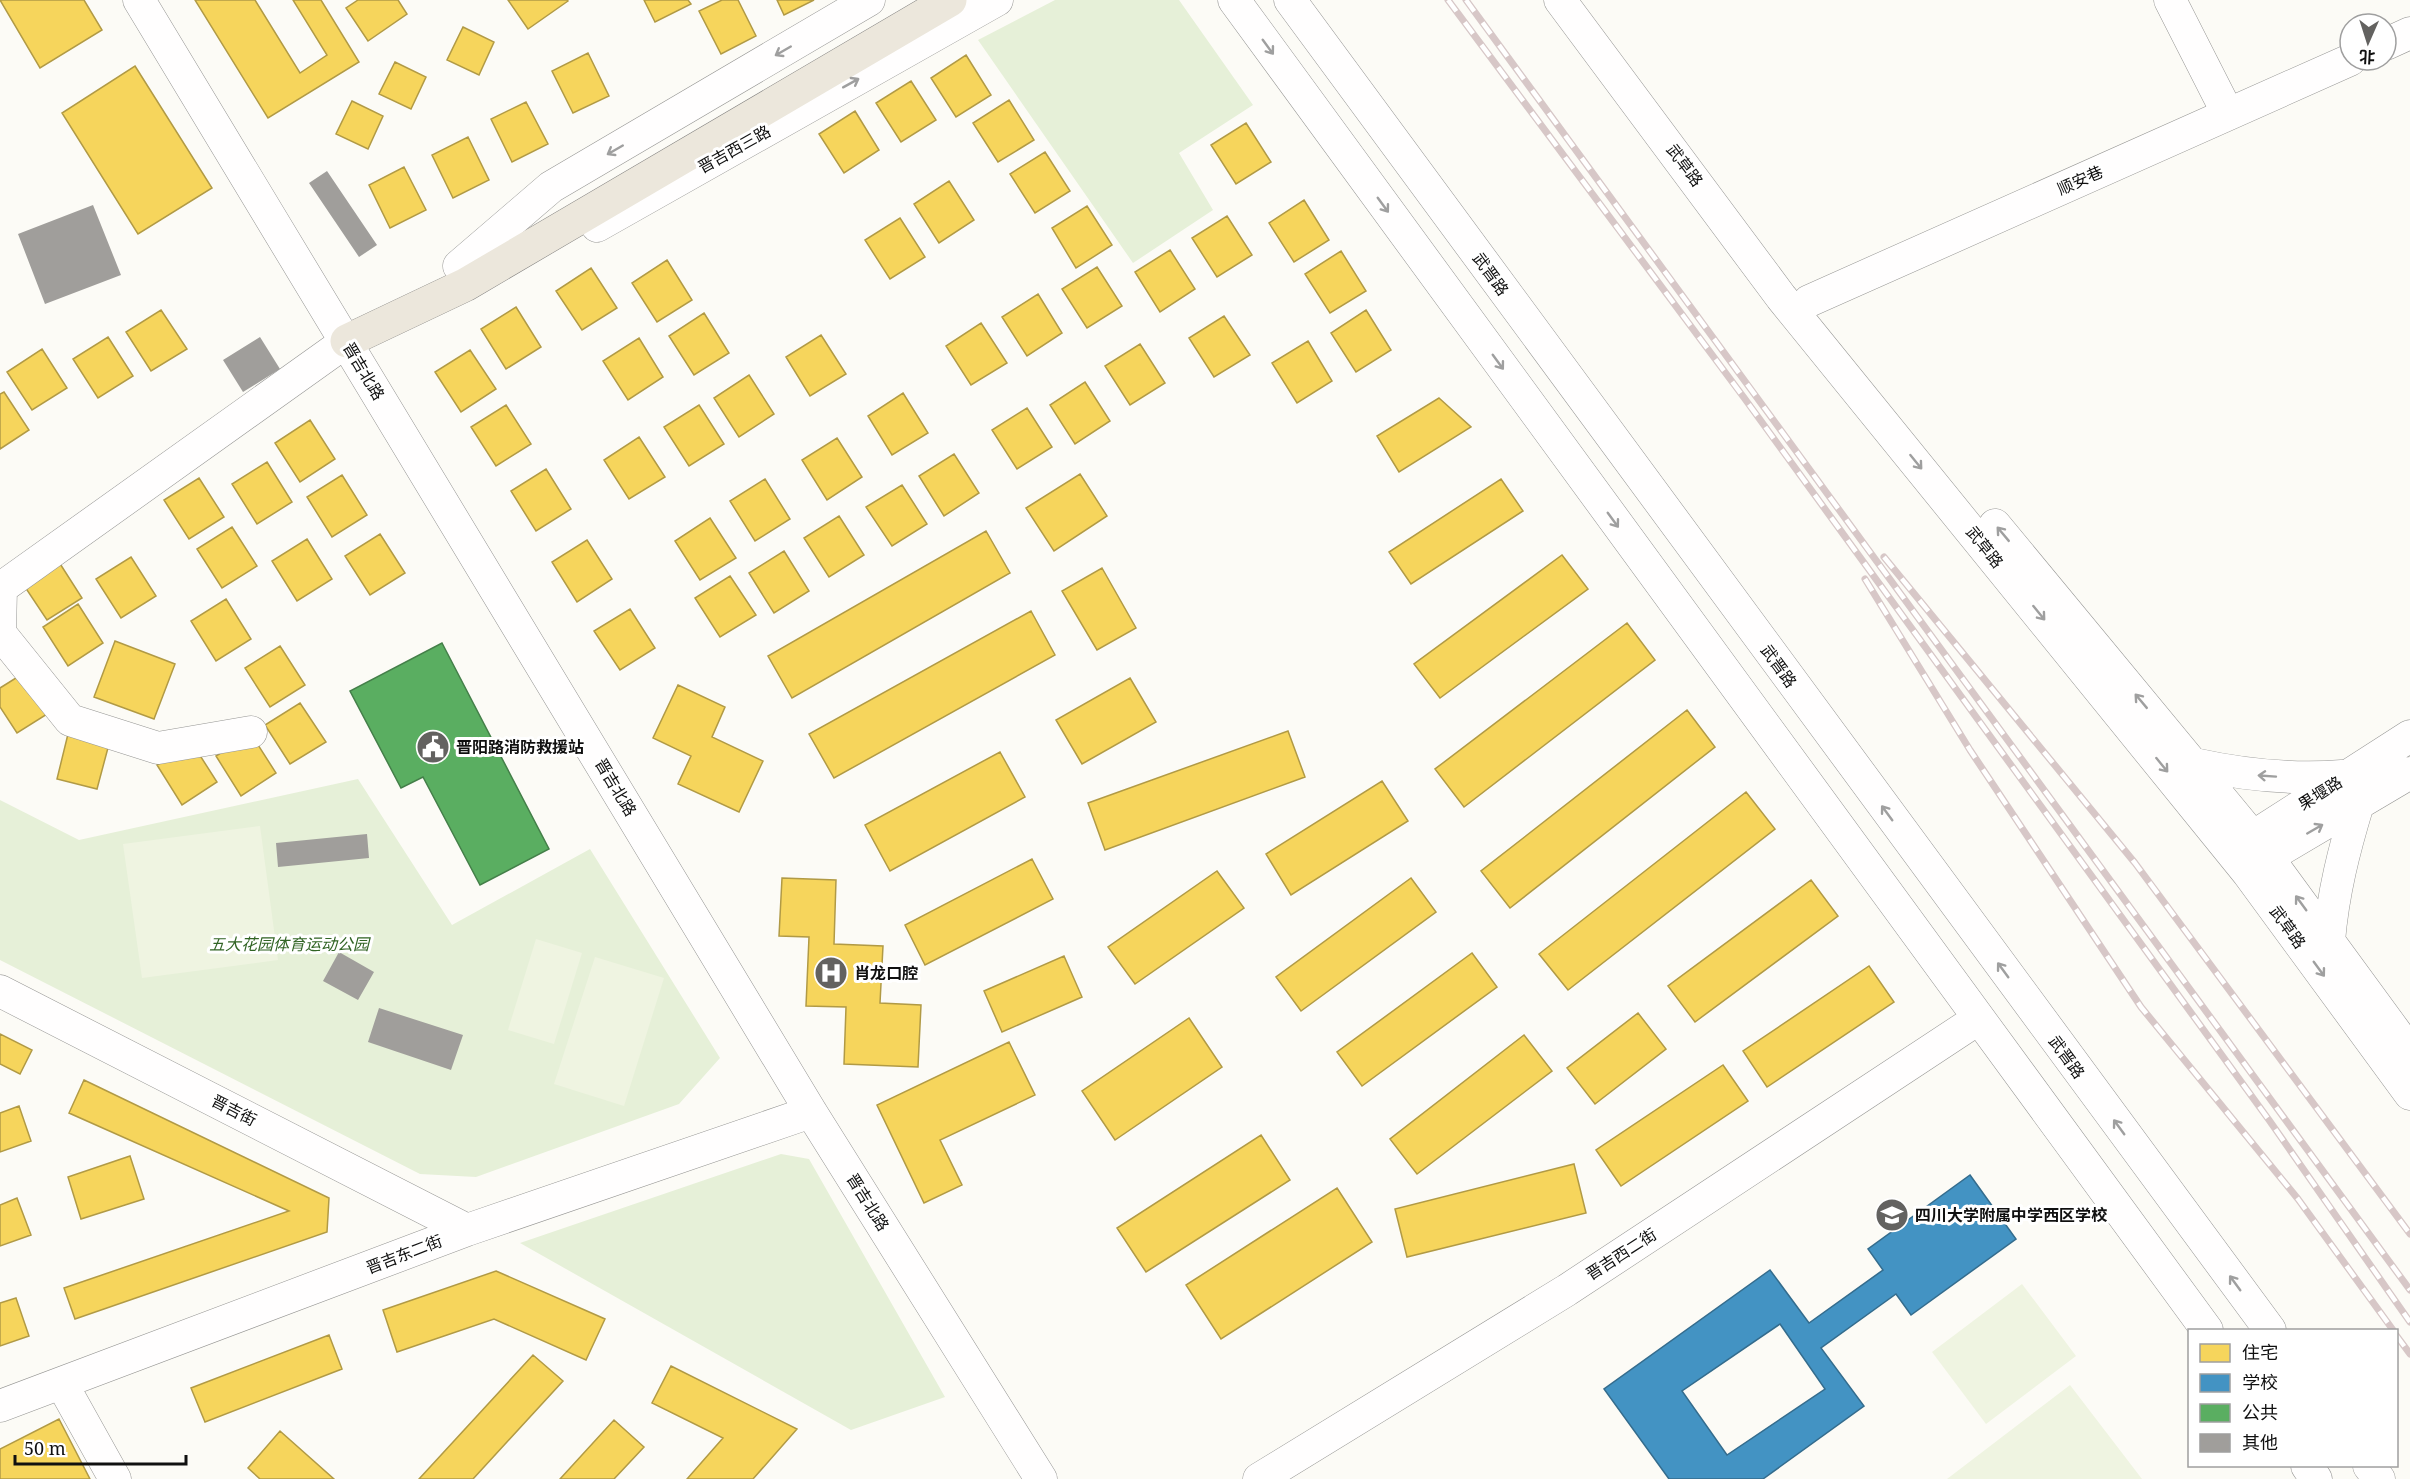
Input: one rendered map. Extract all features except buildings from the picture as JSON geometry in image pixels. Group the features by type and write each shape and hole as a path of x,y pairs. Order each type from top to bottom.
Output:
{"main road":[{"name":"晋吉西三路","path":"462,276 917,0"},
{"name":"晋吉西三路","path":"347,341 367,315 462,276 950,0"}],"street":[{"name":"晋吉北路","path":"139,0 811,1112 1041,1479"},
{"name":"晋吉西三路","path":"462,276 551,187 869,0"},
{"name":"晋吉西三路","path":"462,276 564,244 997,0"},
{"path":"1234,0 2206,1329"},
{"name":"武晋路","path":"1290,0 2269,1329"},
{"name":"武草路","path":"1560,0 1781,297 2250,854 2329,941 2410,1052"},
{"name":"武草路","path":"1582,0 1809,301 2194,764 2250,854 2410,1094"},
{"path":"2170,0 2228,114"},
{"name":"顺安巷","path":"1809,301 2338,65"},
{"path":"251,732 158,748 70,720 0,633 1,588 347,341"},
{"name":"果堰路","path":"2250,854 2352,790 2410,735"},
{"path":"2194,764 2241,774 2293,778 2352,790 2332,900 2329,941"},
{"name":"果堰路","path":"2352,790 2410,773"},
{"name":"晋吉街","path":"0,991 467,1230"},
{"name":"晋吉西二街","path":"1259,1479 1567,1290 1978,1020"},
{"name":"晋吉东二街","path":"0,1406 467,1230 811,1112"},
{"path":"62,1384 115,1479"},
{"path":"2370,1467 2379,1479"}],"green space":[{"path":"1055,0 1179,0 1253,105 1179,153 1213,210 1133,263 978,40"},
{"name":"五大花园体育运动公园","path":"358,779 452,925 590,849 720,1058 679,1104 476,1177 420,1174 0,960 0,800 79,840"},
{"path":"260,826 278,960 142,978 123,844"},
{"path":"536,939 582,953 554,1044 508,1030"},
{"path":"595,957 664,978 624,1106 554,1084"},
{"path":"781,1154 809,1159 945,1397 851,1430 520,1243"},
{"path":"2022,1284 2076,1356 1986,1424 1932,1352"},
{"path":"2070,1385 2142,1479 1947,1479"}],"railway":[{"path":"1448,0 1745,399 2269,1120 2410,1322"},
{"path":"1466,0 2410,1290"},
{"path":"1884,557 2135,863 2410,1234"},
{"path":"1865,579 1970,750 2141,1007 2298,1199 2392,1329"},
{"path":"2398,1338 2410,1354"}],"place":[{"name":"晋阳路消防救援站","path":"433,747"},
{"name":"肖龙口腔","path":"831,973"},
{"name":"四川大学附属中学西区学校","path":"1892,1215"}]}
